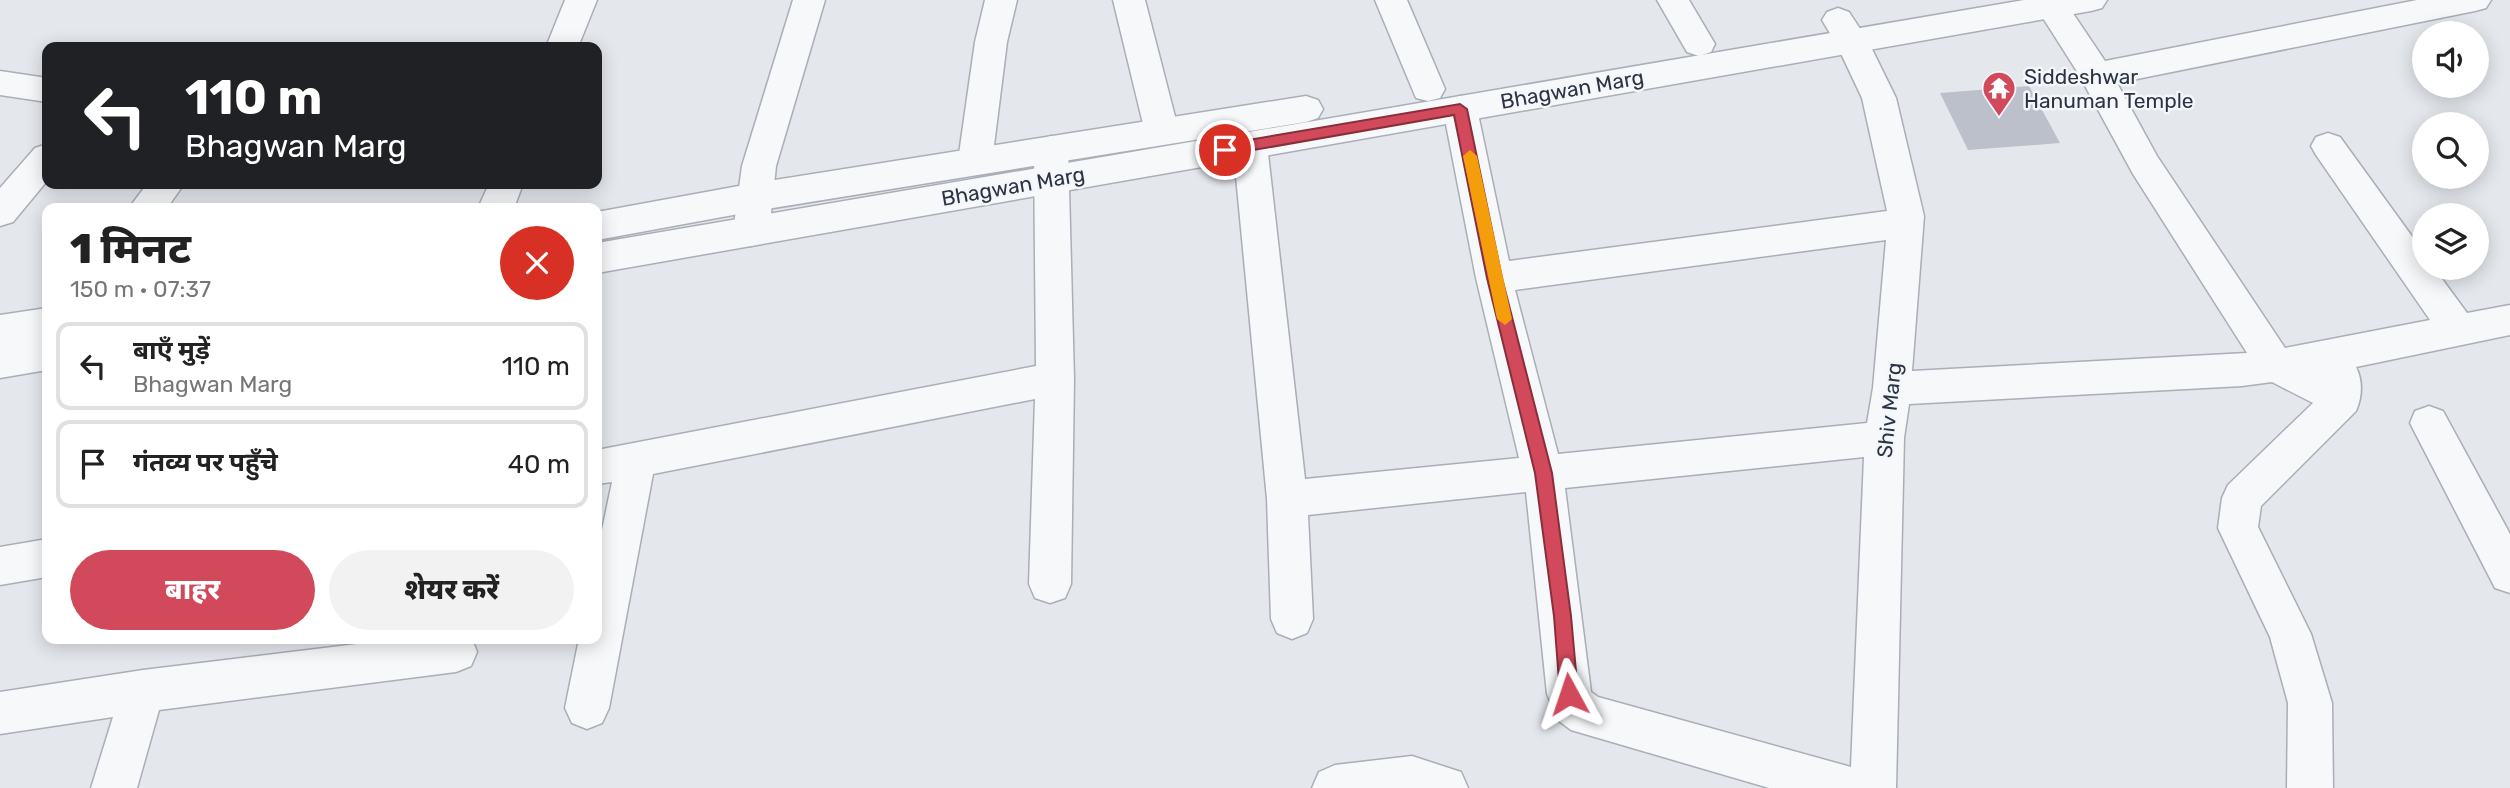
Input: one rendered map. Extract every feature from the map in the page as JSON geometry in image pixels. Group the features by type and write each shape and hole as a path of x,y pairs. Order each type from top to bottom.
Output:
{"street":[{"path":"564,42 582,0"},
{"path":"751,232 759,166 809,0"},
{"path":"975,161 991,42 1000,0"},
{"path":"1129,0 1162,132"},
{"path":"1391,0 1428,89"},
{"path":"1673,0 1699,44"},
{"name":"Bhagwan Marg","path":"602,225 975,161 1052,164 1250,145 1460,109 1845,31 1957,0"},
{"name":"Bhagwan Marg","path":"602,257 751,232 1052,164 1162,132 1699,44 1845,31 2091,0"},
{"path":"2096,75 2475,0"},
{"path":"2052,7 2096,75 2146,165 2276,366 2342,399"},
{"name":"Shiv Marg","path":"1845,31 1879,98 1906,216 1892,388 1884,438 1873,788"},
{"path":"0,83 42,89"},
{"path":"1460,109 1494,278 1543,473 1562,616 1569,694 1574,706 1587,715 1848,788"},
{"path":"1250,145 1287,499 1292,619"},
{"path":"2328,146 2458,330"},
{"path":"0,212 42,163"},
{"path":"1050,584 1055,379 1052,164"},
{"path":"151,203 163,189"},
{"path":"1494,278 1849,229 1906,224"},
{"path":"1892,388 2242,370 2276,366 2510,320"},
{"path":"0,331 42,324"},
{"path":"2338,354 2342,399"},
{"path":"0,362 42,355"},
{"path":"602,466 1055,379"},
{"path":"2310,788 2310,703 2290,634 2238,528 2242,498 2342,399"},
{"path":"2429,423 2510,574"},
{"path":"1287,499 1884,438"},
{"path":"602,632 636,459"},
{"path":"0,566 42,559"},
{"path":"587,708 600,644"},
{"path":"0,713 143,691 456,652"},
{"path":"114,788 143,691"},
{"path":"1335,788 1412,778 1445,788"}],"building":[{"name":"Siddeshwar Hanuman Temple","path":"2029,86 2060,143 1968,150 1940,93"}],"slow traffic":[{"path":"1470,156 1494,278 1505,319"}],"place":[{"name":"Siddeshwar Hanuman Temple","path":"1999,118"}],"route":[{"path":"1225,150 1460,109 1494,278 1543,473 1562,616 1569,694"}]}
